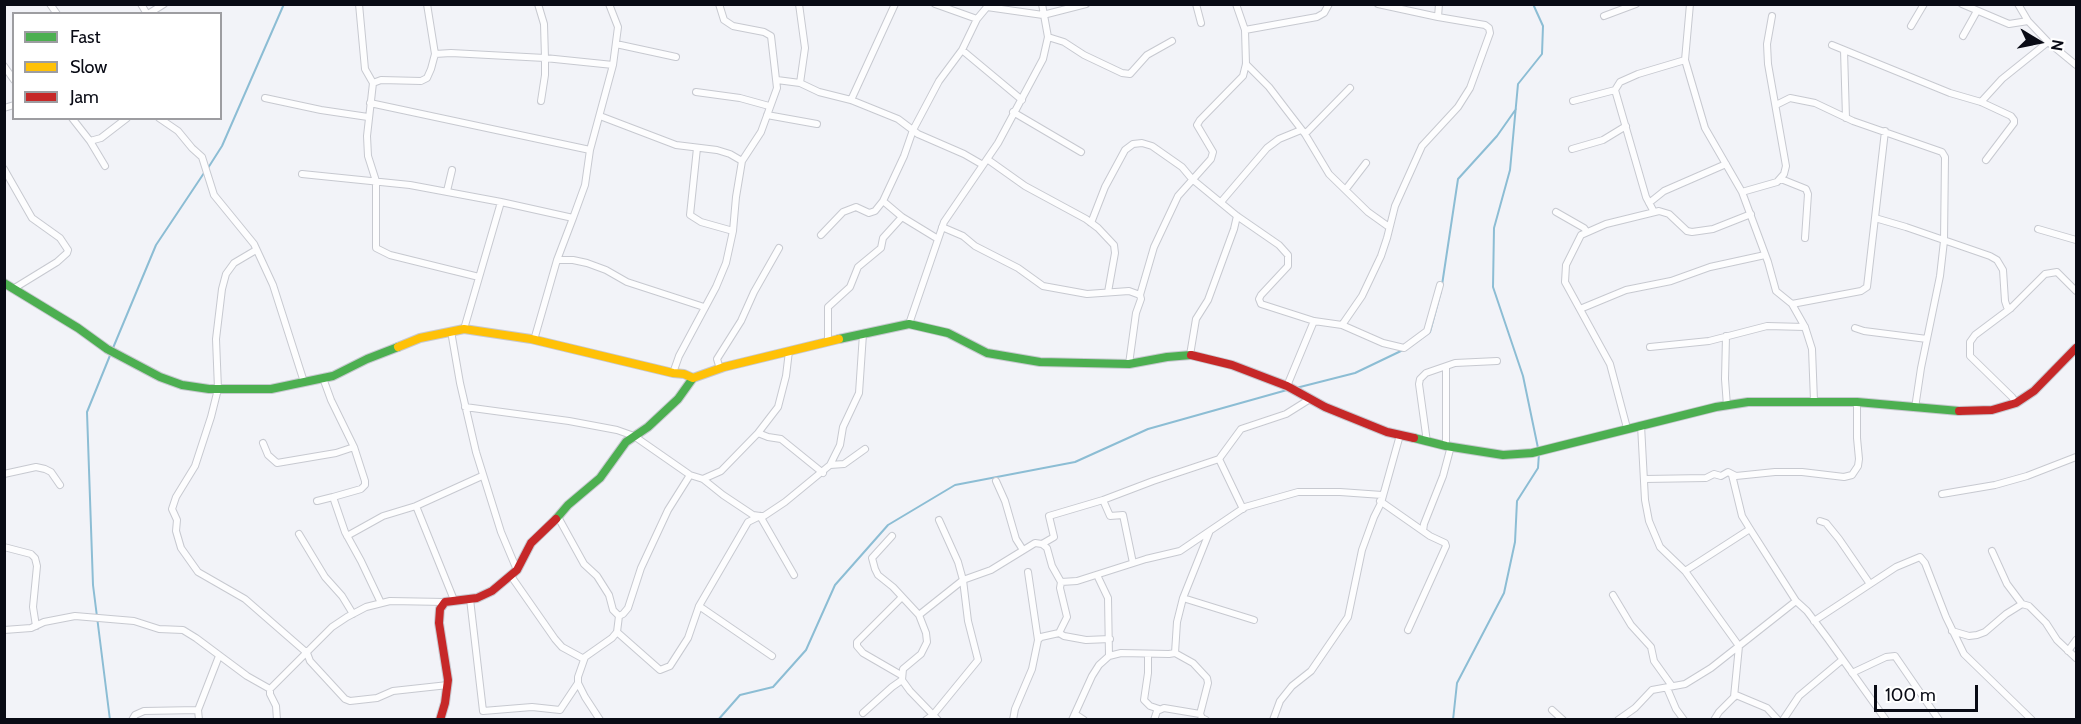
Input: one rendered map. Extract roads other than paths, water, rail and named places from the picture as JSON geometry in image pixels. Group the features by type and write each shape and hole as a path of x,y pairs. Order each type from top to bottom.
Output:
{"street":[{"path":"151,12 164,4"},
{"path":"359,4 365,69 373,83 367,136 368,156 376,181 376,248 390,255 479,277"},
{"path":"373,83 421,81 427,78 435,54 427,4"},
{"path":"538,4 544,24 545,75 541,101"},
{"path":"534,340 557,260 585,185 590,150 613,65 618,27 609,4"},
{"path":"673,373 726,263 733,231 742,162 756,142 774,98 777,80 771,36 764,32 734,26 724,20 719,4"},
{"path":"799,4 805,48 800,83"},
{"path":"935,4 977,19"},
{"path":"909,324 942,227 957,201 998,143 1043,59 1048,37 1042,4"},
{"path":"821,235 843,212 856,207 869,213 875,211 883,201 904,156 913,130 939,81 962,50 977,19 987,7 1043,15 1086,4"},
{"path":"1196,4 1201,23"},
{"path":"1129,364 1136,313 1154,247 1178,196 1211,159 1213,152 1197,125 1243,76 1246,64 1245,30 1236,4"},
{"path":"1245,30 1317,17 1324,13 1329,4"},
{"path":"1342,325 1362,296 1381,256 1388,238 1395,206 1422,146 1458,107 1470,88 1490,33 1489,28 1485,25 1378,4"},
{"path":"1438,4 1438,17"},
{"path":"1604,16 1636,4"},
{"path":"1690,4 1684,60 1705,128 1742,192 1776,291 1792,304 1805,327 1812,349 1814,400"},
{"path":"1911,26 1924,4"},
{"path":"1962,4 2009,24 2028,21"},
{"path":"2018,4 2028,21 2048,42 2076,65"},
{"path":"851,100 891,5"},
{"path":"1963,36 1977,11"},
{"path":"1742,192 1777,182 1781,179 1786,166 1768,64 1767,44 1772,15"},
{"path":"1048,37 1064,42 1110,68 1130,74 1148,55 1172,41"},
{"path":"1980,102 2002,79 2048,42"},
{"path":"616,44 676,57"},
{"path":"1832,45 2011,116 2014,123 1986,160"},
{"path":"962,50 1022,100"},
{"path":"1844,50 1846,118"},
{"path":"435,54 544,58 613,65"},
{"path":"1574,101 1615,90 1620,82 1638,74 1684,60"},
{"path":"1246,64 1269,87 1303,132 1329,174 1368,212 1389,227"},
{"path":"777,80 800,83 819,92 851,100 898,119 913,130 985,162 1098,228 1114,245 1115,253 1108,292"},
{"path":"1221,202 1267,148 1279,139 1303,132 1350,88"},
{"path":"1615,90 1649,203 1654,212"},
{"path":"696,92 740,98 770,106"},
{"path":"265,98 369,117"},
{"path":"1776,105 1783,100 1797,99 1815,103 1846,118 1942,152 1945,157 1944,241 1940,276 1915,408"},
{"path":"370,103 590,150"},
{"path":"1013,112 1081,152"},
{"path":"767,115 817,124"},
{"path":"600,116 676,145 717,150 730,154 742,162"},
{"path":"74,120 105,166"},
{"path":"90,141 101,138 124,120"},
{"path":"162,120 178,131 202,156 214,195 254,244 273,285 304,382"},
{"path":"1572,149 1603,140 1626,126"},
{"path":"1792,304 1861,291 1867,287 1884,131"},
{"path":"1090,223 1125,150 1133,144 1142,143 1152,146 1182,167 1192,179 1237,216 1279,245 1288,255 1288,267 1261,295 1259,299 1261,304 1314,321 1342,325 1383,343 1404,348 1427,331 1440,285"},
{"path":"697,148 690,215 701,222 733,231"},
{"path":"1346,189 1366,163"},
{"path":"1649,203 1664,191 1726,164"},
{"path":"4,169 33,218 60,238 68,248 67,253 57,262 14,289"},
{"path":"447,191 452,171"},
{"path":"302,174 447,191 573,218"},
{"path":"1781,179 1806,189 1808,194 1805,238"},
{"path":"883,201 902,217 938,239"},
{"path":"464,329 501,202"},
{"path":"1627,428 1610,364 1565,282 1566,265 1581,235 1606,224 1659,211 1669,214 1687,231 1692,232 1713,229 1751,214"},
{"path":"1556,212 1587,232"},
{"path":"1190,355 1196,319 1208,300 1237,216"},
{"path":"828,341 828,307 850,287 858,267 881,248 883,238 902,217"},
{"path":"1875,218 1997,260 2003,270 2005,301 2007,307 2011,308"},
{"path":"942,227 963,236 975,246 1018,268 1044,286 1087,294 1129,291 1140,295"},
{"path":"2038,229 2076,240"},
{"path":"720,369 717,358 741,321 754,292 779,248"},
{"path":"256,250 234,263 226,274 216,339 218,389 195,466 176,497 172,509 177,520 178,538 186,556 198,572 245,599 307,652 310,661 338,693 350,700 377,698 393,691 448,685"},
{"path":"1580,309 1626,290 1671,281 1710,267 1765,255"},
{"path":"557,260 587,263 606,270 627,282 704,307"},
{"path":"2016,403 2012,396 1970,356 1970,342 1975,335 2011,308 2045,274 2057,272 2076,291"},
{"path":"4,283 51,311 106,349 160,377 182,385 218,389 271,389 333,376 367,359 420,338 464,329 534,340 693,378"},
{"path":"1287,386 1314,321"},
{"path":"270,690 332,627 353,614 381,603 408,600 445,602 477,598 492,591 514,573 531,543 568,505 600,478 626,442 648,427 678,399 693,378 828,341 909,324 948,333 987,353 1014,359 1129,364 1190,355 1204,357 1232,364 1287,386 1324,407 1400,435 1503,455 1532,453 1627,428 1749,402 1814,400 1971,412 1992,410 2016,403 2043,384 2076,349"},
{"path":"1650,347 1709,341 1767,326 1805,327"},
{"path":"1855,328 1927,339"},
{"path":"451,331 465,407 482,476 514,573 555,639 584,659"},
{"path":"617,632 660,669 670,666 688,639 699,606 748,522 764,516 785,502 830,465 840,445 843,427 859,393 863,334"},
{"path":"1726,336 1727,406"},
{"path":"703,479 721,471 758,433 778,407 786,376 789,351"},
{"path":"1428,442 1420,379 1426,373 1464,362 1497,361"},
{"path":"1423,528 1443,476 1449,446 1446,367"},
{"path":"317,501 361,489 365,485 354,447 323,378"},
{"path":"1042,544 1054,537 1049,516 1103,500 1219,459 1241,429 1286,414 1310,399"},
{"path":"1645,479 1706,478 1714,474 1721,476 1728,472 1732,475 1802,472 1844,477 1852,475 1858,466 1859,459 1857,402"},
{"path":"465,407 569,421 617,430 634,436 690,474 703,479 753,515 760,516"},
{"path":"1641,425 1645,479 1644,500 1654,537 1660,547 1685,571 1739,646 1734,697"},
{"path":"758,433 781,439 823,473"},
{"path":"1273,720 1280,701 1292,686 1311,671 1348,617 1362,550 1381,503 1400,435"},
{"path":"263,443 268,455 277,463 336,453 354,447"},
{"path":"830,465 843,464 865,449"},
{"path":"1942,494 1995,485 2076,457"},
{"path":"1219,459 1243,509"},
{"path":"4,474 36,468 45,469 51,472 60,485"},
{"path":"619,616 628,608 641,568 668,510 690,474"},
{"path":"1732,475 1742,516 1750,529 1796,601 1807,611 1886,720"},
{"path":"347,536 383,516 416,506 482,476"},
{"path":"996,482 1005,501 1016,539 1023,550"},
{"path":"1061,582 1077,581 1180,551 1243,509 1298,492 1382,495"},
{"path":"1372,495 1415,526 1423,528 1445,543 1446,546 1408,630"},
{"path":"333,497 347,536 381,603"},
{"path":"1103,500 1110,516 1123,515 1133,563"},
{"path":"416,506 454,600"},
{"path":"760,516 794,575"},
{"path":"558,517 584,564 597,576 609,595 613,610 619,616"},
{"path":"926,720 936,717 960,680 978,663 968,621 963,580 958,562 939,520"},
{"path":"1820,522 1826,523 1839,539 1870,584"},
{"path":"1685,571 1750,529"},
{"path":"1175,653 1177,622 1209,533"},
{"path":"299,534 325,577 342,596 353,614"},
{"path":"863,713 902,678 903,669 926,647 926,633 919,615 893,587 878,575 872,558 892,537"},
{"path":"919,615 963,580 991,570 1035,543 1047,548 1052,566 1061,582 1060,588 1066,617 1059,633"},
{"path":"4,547 31,554 35,558 37,566 33,608 36,626"},
{"path":"1992,551 2007,584 2022,604 2029,606 2046,622 2057,640 2076,658"},
{"path":"1814,621 1896,567 1920,557 1925,563 1959,645 1971,661 2012,698 2032,720"},
{"path":"1013,720 1015,709 1032,669 1038,640 1028,572"},
{"path":"1097,574 1108,598 1109,656"},
{"path":"1612,595 1631,625 1651,647 1654,661 1669,687 1676,709 1684,720"},
{"path":"902,597 857,642 857,646 862,653 902,678 910,691 936,717"},
{"path":"1184,598 1254,620"},
{"path":"470,599 483,711 532,707 560,710 578,683"},
{"path":"1618,720 1635,708 1652,690 1685,684 1711,668 1796,601"},
{"path":"440,720 446,703 448,685 439,623 440,609 445,602"},
{"path":"1959,645 1969,636 1985,632 2022,604"},
{"path":"699,606 772,656"},
{"path":"4,630 36,626 44,622 75,616 134,621 159,629 183,630 270,690 276,706 277,720"},
{"path":"600,720 578,683 578,676 584,659 617,632 619,616"},
{"path":"1953,631 1969,636"},
{"path":"1038,640 1049,633 1059,633 1086,640 1110,639"},
{"path":"2068,651 2076,640"},
{"path":"1084,720 1074,717 1078,703 1092,676 1099,664 1109,656 1121,653 1175,653 1193,663 1207,678 1208,683 1200,714"},
{"path":"1148,654 1144,700 1150,706 1159,709 1200,714 1206,720"},
{"path":"199,720 198,710 219,656"},
{"path":"1852,673 1886,657 1896,656 1939,720"},
{"path":"1713,720 1734,697 1740,695 1767,708 1781,720 1799,696 1842,660"},
{"path":"1154,720 1159,709"},
{"path":"132,720 135,715 144,711 198,710"},
{"path":"1552,710 1563,720"}],"waterway":[{"path":"208,168 222,146 284,4"},
{"path":"1533,4 1543,26 1542,54 1518,84 1510,170 1494,228 1493,287 1523,376 1538,448"},
{"path":"1442,285 1458,179 1497,136 1516,109"},
{"path":"113,348 156,245 204,173"},
{"path":"1411,346 1430,332 1441,291"},
{"path":"1296,388 1355,373 1403,350"},
{"path":"110,720 93,585 87,412 111,353"},
{"path":"718,720 740,695 773,687 806,650 835,585 888,525 955,485 1075,462 1148,429 1287,390"},
{"path":"1453,720 1457,683 1504,593 1515,542 1517,501 1538,468 1539,453"}]}
